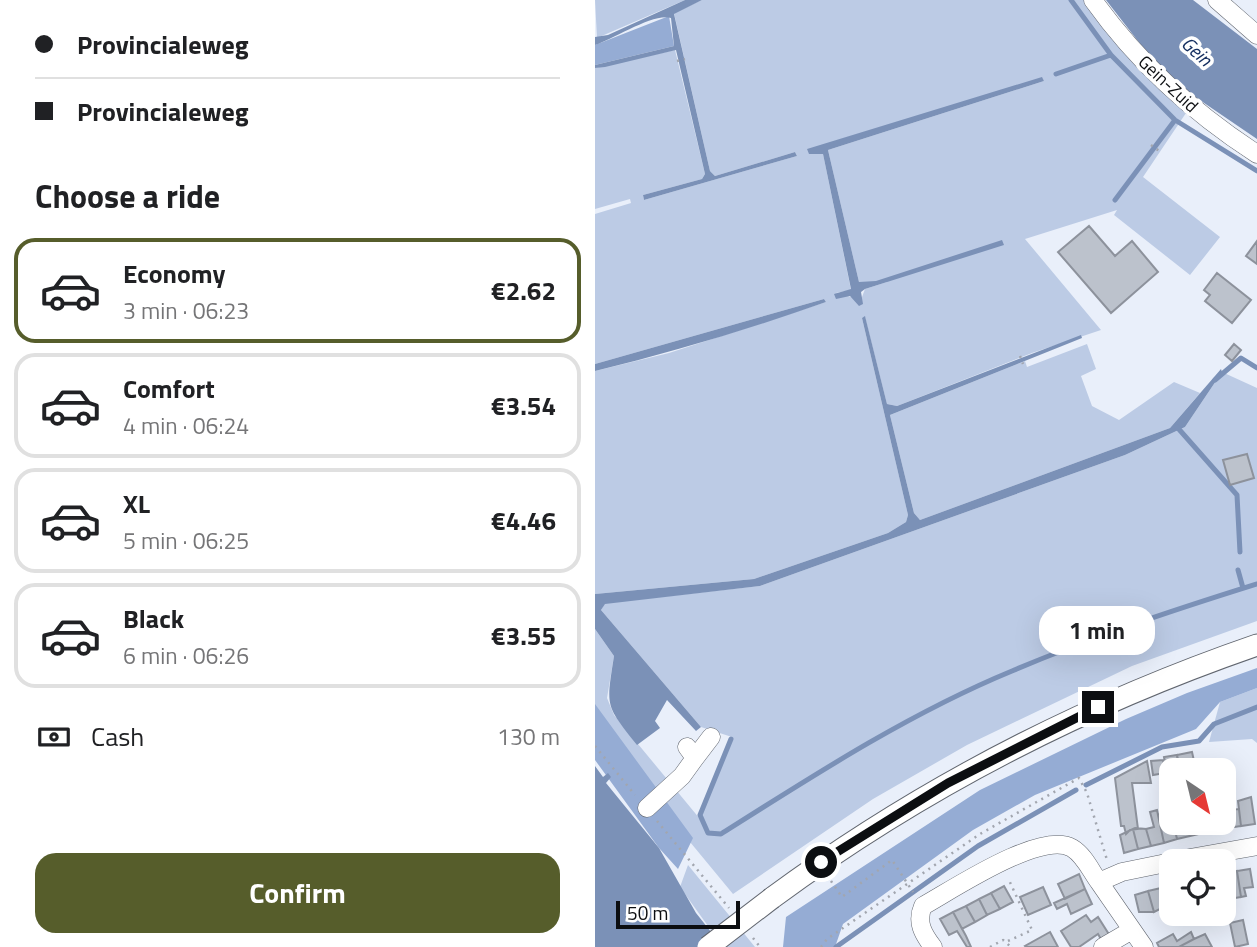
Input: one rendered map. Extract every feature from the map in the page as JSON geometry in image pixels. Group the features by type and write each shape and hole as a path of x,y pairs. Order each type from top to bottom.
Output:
{"main road":[{"path":"708,947 858,837 998,756 1148,685 1257,645"}],"street":[{"name":"Gein-Zuid","path":"1093,0 1143,62 1182,101 1257,154"},
{"path":"1217,0 1257,35"},
{"path":"647,808 683,776 691,752 711,737"},
{"path":"933,947 921,928 919,915 923,906 1001,863 1043,846 1062,844 1080,854 1144,947"},
{"path":"1236,850 1257,846"},
{"path":"1099,882 1122,872 1159,864"},
{"path":"1103,947 1132,930"}],"path":[{"path":"677,61 685,59"},
{"path":"1151,145 1162,153"},
{"path":"1020,356 1023,364"},
{"path":"682,852 730,909"},
{"path":"826,875 842,897 893,860 910,887"},
{"path":"990,947 1032,930 1001,863"},
{"path":"753,938 760,947"},
{"path":"1008,941 1011,947"}],"shaded area":[{"path":"595,0 685,0 597,38"},
{"path":"702,0 1085,0 1186,113 1143,177 1220,237 1190,275 1114,215 1117,210 1025,239 1101,330 1032,353 897,406 887,404 865,317 862,318 908,515 906,522 888,533 754,579 595,594 595,371 669,353 826,302 824,299 595,364 595,214 631,203 630,199 595,209 595,68 675,50 705,174 702,179 643,195 644,200 797,156 795,152 715,176 710,171 674,13","holes":["1042,78 1044,81 828,150 859,282 887,282 865,289 859,305 855,298 836,293 851,290 823,154 819,153 832,142"]},
{"path":"669,16 674,46 595,65 595,45"},
{"path":"1087,344 1096,369 1081,376 1092,406 1119,420 1174,382 1200,393 1170,428 920,520 914,513 890,415 1025,361 1027,367"},
{"path":"1222,372 1257,388 1257,621 1132,666 967,745 873,799 733,894 595,727 595,629 614,656 607,698 614,715 700,819 732,737 701,727 601,610 605,603 760,586 1125,455 1185,427"},
{"path":"1257,668 1257,688 1220,702 1196,729 1035,795 973,830 843,924 835,947 783,947 786,917 980,790 1126,719"},
{"path":"1257,688 1257,743 1252,739 1209,742 1220,702"},
{"path":"595,704 693,838 678,869 659,848 595,760"},
{"path":"688,865 755,947 723,947 680,887"}],"water":[{"path":"685,0 702,0 674,14 710,171 715,176 795,152 797,156 644,200 643,195 702,179 705,174 676,50 605,67 595,68 595,65 674,46 671,18 645,22 595,45 595,37 608,35"},
{"name":"Gein","path":"1106,0 1193,0 1257,49 1257,139 1166,77"},
{"path":"1042,77 1044,81 828,150 859,282 876,281 1002,240 1004,245 865,289 861,292 863,304 859,306 850,296 836,299 834,294 851,289 823,154 809,154 807,149"},
{"path":"824,299 826,302 740,331 595,371 595,364"},
{"path":"865,316 887,404 897,406 1081,335 1082,338 890,415 914,513 920,520 1170,428 1221,369 1222,372 1185,427 1125,455 760,586 605,604 601,610 701,727 696,731 667,700 655,721 660,728 637,745 611,705 609,696 614,656 595,629 595,594 754,579 888,533 906,522 908,515 862,318"},
{"path":"595,766 603,777 608,773 611,777 606,783 659,848 696,913 723,947 595,947"}],"building":[{"path":"1089,226 1115,256 1132,241 1158,272 1111,313 1058,252"},
{"path":"1257,241 1257,264 1246,256"},
{"path":"1217,273 1251,300 1232,323 1205,301 1210,295 1204,290"},
{"path":"1234,344 1241,350 1232,361 1225,355"},
{"path":"1247,454 1254,478 1230,485 1223,460"},
{"path":"1192,752 1193,758 1178,758 1177,755"},
{"path":"1159,760 1159,774 1153,775 1151,761"},
{"path":"1147,761 1151,783 1132,783 1138,829 1130,830 1126,834 1124,826 1121,826 1115,778"},
{"path":"1251,797 1255,824 1241,826 1238,801"},
{"path":"1236,809 1239,809 1241,826 1236,827"},
{"path":"1157,810 1159,835 1162,835 1164,843 1151,846 1146,829 1154,827 1150,812"},
{"path":"1133,829 1146,829 1151,846 1138,849"},
{"path":"1133,829 1138,849 1124,853 1120,835"},
{"path":"1162,835 1176,835 1177,839 1164,843"},
{"path":"1176,835 1190,836 1177,839"},
{"path":"1250,869 1253,887 1244,888 1246,896 1241,897 1237,871"},
{"path":"1236,871 1241,897 1236,898"},
{"path":"1079,874 1085,889 1065,899 1058,884"},
{"path":"1004,886 1013,902 1000,909 991,893"},
{"path":"1043,887 1051,905 1028,915 1020,897"},
{"path":"1159,888 1159,910 1154,912 1148,891"},
{"path":"1085,889 1092,904 1071,914 1067,904 1057,909 1054,903"},
{"path":"1148,891 1154,912 1139,912 1135,895"},
{"path":"991,893 1000,909 987,915 979,899"},
{"path":"979,899 987,915 975,922 966,906"},
{"path":"966,906 975,922 962,929 953,912"},
{"path":"953,912 971,947 967,947 957,931 949,935 940,919"},
{"path":"1086,915 1091,922 1098,917 1110,936 1102,941 1098,934 1079,947 1071,947 1061,931"},
{"path":"1243,920 1248,944 1235,947 1231,926 1236,926 1236,922"},
{"path":"1050,932 1058,947 1025,946"},
{"path":"1191,932 1194,939 1179,947 1159,947 1157,943 1173,934 1177,941"},
{"path":"1205,934 1212,947 1179,947 1194,939"}],"waterway":[{"path":"1071,0 1111,55"},
{"path":"1056,74 1111,55 1175,120 1257,171"},
{"path":"1115,200 1175,120"},
{"path":"1215,380 1241,358 1257,368"},
{"path":"1177,427 1237,495 1240,552"},
{"path":"1238,570 1243,588"},
{"path":"731,739 700,815 708,833 721,834 863,746 974,688 1103,635 1257,584"},
{"path":"1086,785 1162,747 1199,741 1214,724 1257,707"},
{"path":"836,947 978,846 1076,790"}],"route":[{"path":"821,862 948,783 1098,707"}]}
